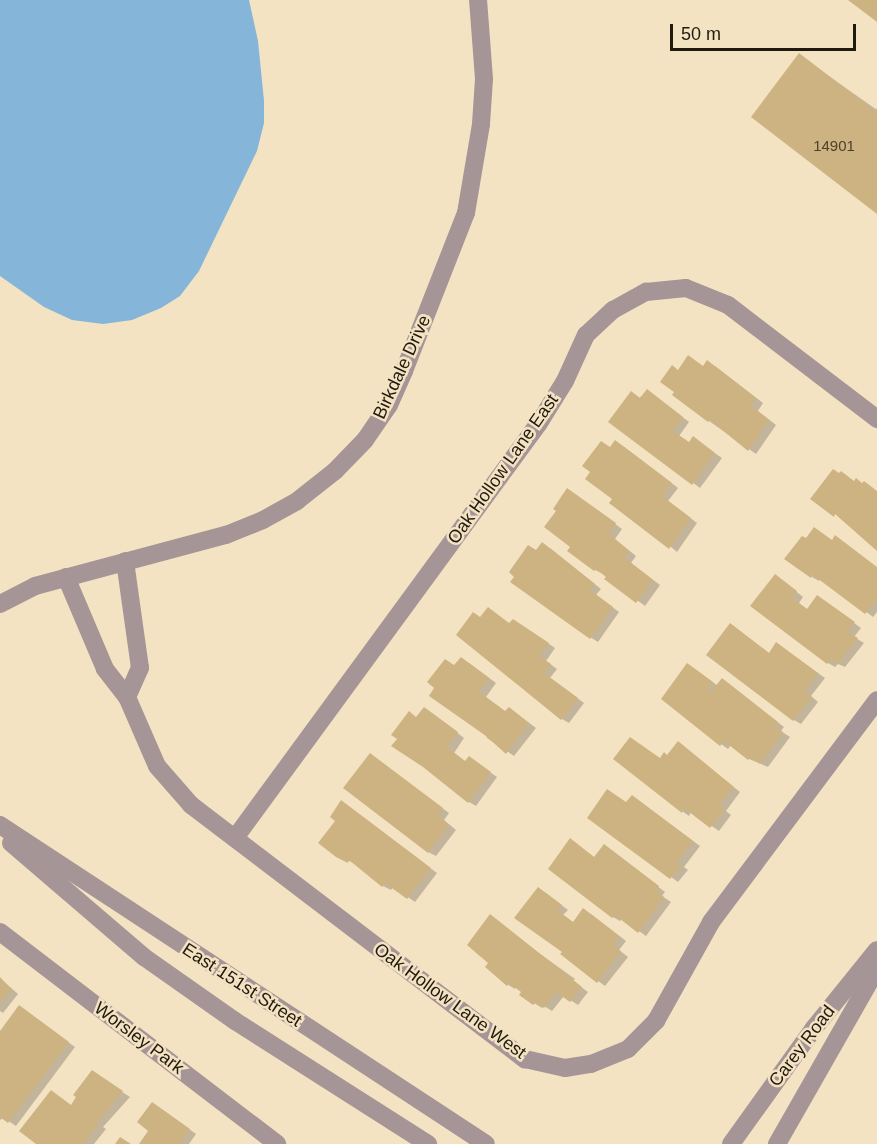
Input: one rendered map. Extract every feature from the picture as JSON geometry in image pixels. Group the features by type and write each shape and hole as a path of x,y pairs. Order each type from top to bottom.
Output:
{"street":[{"name":"Birkdale Drive","path":"0,604 35,586 226,535 263,520 297,501 335,471 365,440 389,405 451,257 466,213 481,124 484,79 478,0"},
{"name":"Oak Hollow Lane East","path":"235,838 539,423 565,381 586,335 613,310 646,292 686,288 728,305 877,419"},
{"path":"125,561 140,668 127,697"},
{"name":"Oak Hollow Lane West","path":"66,577 105,669 127,697 156,766 191,805 525,1059 565,1068 591,1064 628,1049 656,1021 711,922 877,700"},
{"name":"East 151st Street","path":"0,825 486,1144"},
{"name":"East 151st Street","path":"0,834 144,957 235,1021 428,1144"},
{"name":"Worsley Park","path":"0,932 277,1144"},
{"name":"Carey Road","path":"731,1144 814,1028 877,950"},
{"name":"Carey Road","path":"777,1144 877,969"}],"water":[{"path":"0,0 249,0 258,41 264,101 264,123 257,151 199,271 180,296 161,308 132,320 103,324 72,320 44,307 0,276"}],"building":[{"path":"848,0 877,0 877,22"},
{"path":"799,53 875,111 877,108 877,214 751,117"},
{"path":"688,355 703,366 707,360 756,398 751,406 769,420 748,451 710,420 708,422 672,395 674,392 660,382 672,365 678,370"},
{"path":"647,389 683,417 673,431 689,442 693,436 715,453 692,485 608,422 631,391 640,398"},
{"path":"615,440 672,483 662,496 691,518 669,549 609,503 612,499 585,479 590,472 582,466 601,441 610,447"},
{"path":"833,469 839,473 841,471 854,481 856,478 862,483 864,481 877,491 877,551 835,514 834,517 810,499"},
{"path":"567,488 616,523 609,534 629,551 625,558 653,580 636,603 604,579 606,577 596,569 594,571 567,551 570,547 544,527 556,511 553,509"},
{"path":"814,527 832,540 835,535 877,567 877,600 865,614 813,575 811,578 784,559 802,536 806,538"},
{"path":"542,542 595,584 590,590 613,607 590,639 510,582 514,577 509,572 528,545 536,550"},
{"path":"775,574 797,591 792,598 807,609 817,595 855,622 848,632 858,638 837,664 831,659 827,664 750,606"},
{"path":"488,607 509,623 513,619 549,643 539,656 551,664 544,673 578,698 561,720 456,635 473,612 480,617"},
{"path":"730,623 769,653 776,642 818,673 805,691 812,697 793,721 706,655"},
{"path":"461,657 489,678 479,692 505,711 509,707 529,723 506,754 486,736 429,696 434,688 427,682 445,659 454,665"},
{"path":"687,663 713,682 707,691 710,693 722,678 778,722 774,726 783,732 760,764 750,757 748,760 724,741 720,746 661,699"},
{"path":"424,707 458,732 447,747 465,761 469,756 491,772 468,803 423,767 391,746 397,739 391,735 409,711 416,717"},
{"path":"630,737 660,758 664,752 667,755 678,741 734,787 719,805 725,810 710,828 684,808 682,813 613,759"},
{"path":"370,753 443,808 438,815 449,825 428,853 343,788"},
{"path":"607,789 626,802 632,795 693,841 677,862 682,865 670,879 587,818"},
{"path":"341,800 431,868 407,899 385,883 382,887 349,860 348,863 336,857 318,843 335,821 330,817"},
{"path":"570,838 594,857 604,844 659,886 656,890 664,897 638,933 615,915 612,918 548,869"},
{"path":"538,887 562,905 557,910 573,922 583,908 619,936 613,945 621,951 597,983 560,954 562,952 514,918"},
{"path":"490,914 582,987 570,1002 556,992 544,1008 536,1002 533,1005 519,995 521,992 509,983 507,986 485,967 488,963 467,945"},
{"path":"0,977 11,989 0,1003"},
{"path":"19,1005 69,1042 8,1123 0,1117 0,1031"},
{"path":"92,1070 123,1091 97,1122 99,1124 83,1144 36,1144 19,1131 51,1090 71,1105 76,1097 73,1095"},
{"path":"152,1102 190,1129 179,1144 139,1144 148,1131 137,1122"},
{"path":"120,1137 131,1144 115,1144"}]}
